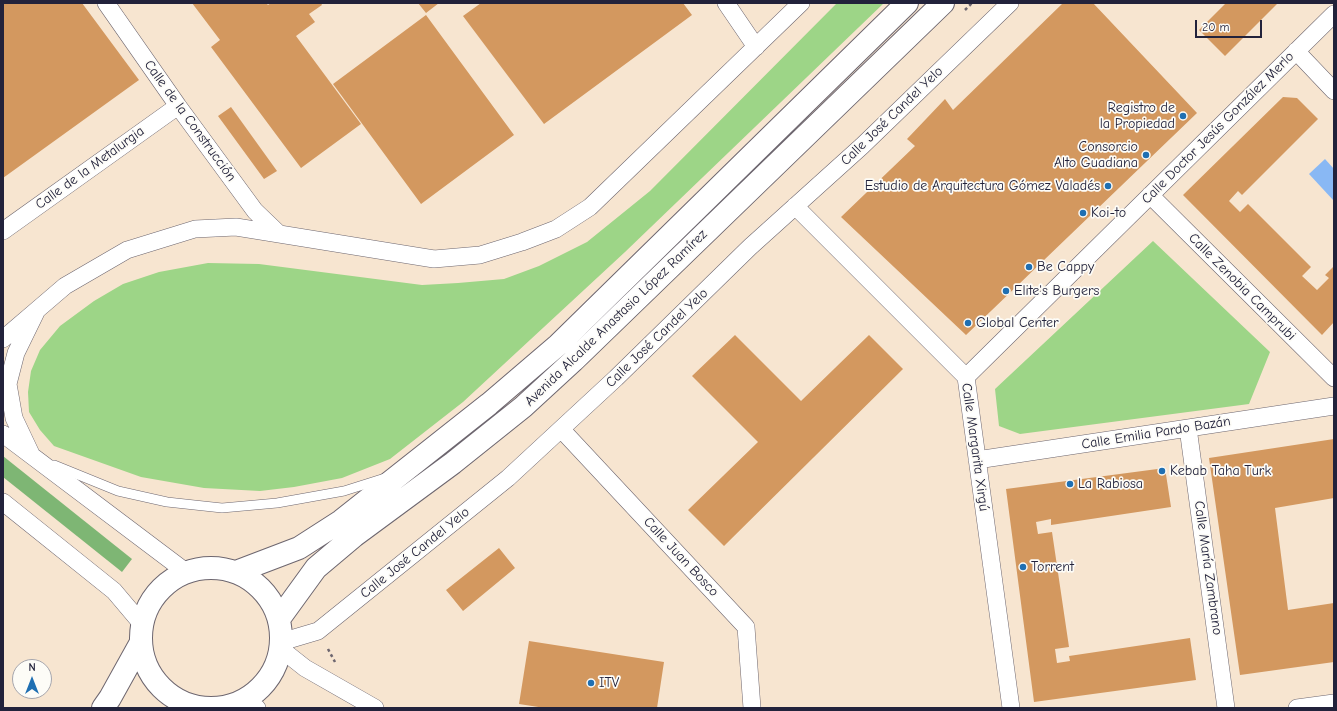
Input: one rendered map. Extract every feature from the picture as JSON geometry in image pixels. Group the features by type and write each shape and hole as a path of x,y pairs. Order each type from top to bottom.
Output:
{"street":[{"name":"Calle de la Construcción","path":"106,3 178,106 255,211 279,234"},
{"path":"726,3 756,47"},
{"path":"3,338 65,286 127,250 195,229 236,227 434,260 480,255 522,242 556,229 590,207 801,3"},
{"name":"Avenida Alcalde Anastasio López Ramírez","path":"236,572 298,548 341,521 489,404 558,345 907,3"},
{"name":"Avenida Alcalde Anastasio López Ramírez","path":"279,619 316,568 354,536 453,463 534,397 943,3"},
{"name":"Calle José Candel Yelo","path":"281,646 318,631 508,478 616,378 750,247 862,146 1010,3"},
{"name":"Calle Doctor Jesús González Merlo","path":"966,377 1334,14"},
{"path":"1296,51 1334,91"},
{"name":"Calle de la Metalurgia","path":"3,231 178,106"},
{"name":"Calle Zenobia Camprubi","path":"1150,195 1334,378"},
{"name":"Calle Margarita Xirgú","path":"795,206 966,377 1011,708"},
{"path":"3,370 16,353 37,310"},
{"path":"16,353 8,384 14,418 32,456"},
{"name":"Calle Emilia Pardo Bazán","path":"977,460 1334,406"},
{"name":"Calle María Zambrano","path":"1188,428 1226,708"},
{"name":"Calle Juan Bosco","path":"561,429 746,627 752,708"},
{"path":"3,434 186,572"},
{"path":"3,502 114,591 141,634 146,665 157,684 188,707 218,708 248,705 255,693 267,681 276,666 281,646 279,619 270,599 255,582 236,572 211,567 186,572 166,584 150,601 141,634 110,698 103,708"},
{"path":"281,646 305,668 375,708"},
{"path":"1297,708 1334,703"}],"lane":[{"path":"32,456 118,491 167,502 222,508 277,503 344,491 387,477 415,463"}],"green space":[{"path":"837,3 884,3 625,252 463,402 390,459 342,478 294,487 260,491 204,488 141,477 54,446 40,430 29,412 28,392 31,371 40,350 60,326 94,301 123,284 159,272 208,263 259,264 422,285 458,283 504,279 539,266 587,242 650,191"},
{"path":"1153,241 1270,352 1249,404 1020,434 999,426 995,389"},
{"path":"3,456 132,559 122,572 3,477"}],"water":[{"path":"1325,159 1334,169 1334,201 1309,174"}],"building":[{"path":"3,3 82,3 139,80 3,178"},
{"path":"192,3 266,3 268,5 271,3 321,3 322,5 309,14 315,22 296,36 361,124 301,168 211,47 220,40"},
{"path":"418,3 439,3 426,13"},
{"path":"481,3 683,3 692,15 544,124 463,16"},
{"path":"1063,3 1093,3 1197,113 966,335 841,217 915,146 907,139 945,99 953,110"},
{"path":"1226,3 1278,3 1225,56 1199,30"},
{"path":"426,15 514,135 421,204 333,84"},
{"path":"1283,97 1297,98 1318,119 1242,195 1238,191 1229,201 1240,212 1248,204 1311,267 1302,276 1317,290 1329,278 1325,275 1334,266 1334,322 1322,335 1183,195"},
{"path":"231,107 277,171 264,179 218,116"},
{"path":"735,335 801,401 869,335 903,369 724,546 688,510 758,442 692,376"},
{"path":"1334,439 1334,498 1275,508 1288,610 1334,603 1334,662 1240,675 1209,458"},
{"path":"1165,468 1171,507 1051,525 1051,519 1036,522 1038,534 1052,532 1069,647 1055,649 1057,663 1070,661 1069,656 1190,638 1196,680 1034,702 1006,489"},
{"path":"499,548 515,568 463,611 446,590"},
{"name":"ITV","path":"529,641 664,662 657,708 545,708 519,704"}],"place":[{"name":"Registro de la Propiedad","path":"1183,116"},
{"name":"Consorcio Alto Guadiana","path":"1146,155"},
{"name":"Estudio de Arquitectura Gómez Valadés","path":"1108,186"},
{"name":"Koi-to","path":"1083,213"},
{"name":"Be Cappy","path":"1029,267"},
{"name":"Elite's Burgers","path":"1006,291"},
{"name":"Global Center","path":"968,323"},
{"name":"Kebab Taha Turk","path":"1162,471"},
{"name":"La Rabiosa","path":"1070,484"},
{"name":"Torrent","path":"1023,567"},
{"name":"ITV","path":"591,683"}]}
